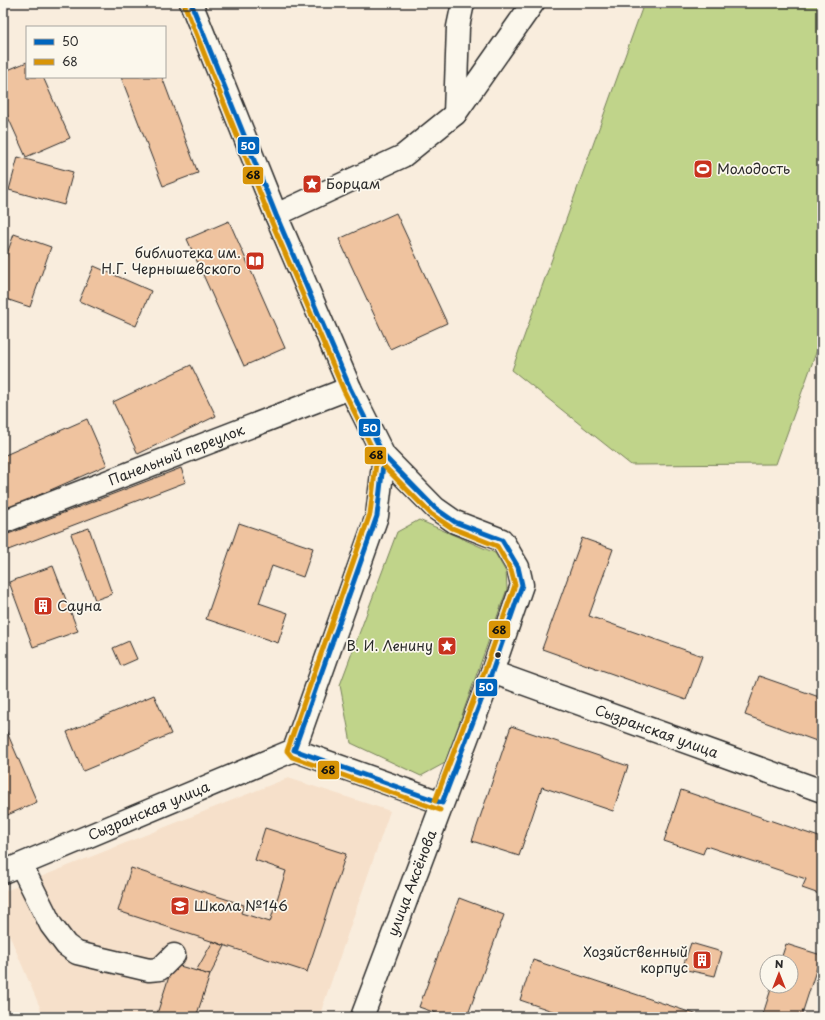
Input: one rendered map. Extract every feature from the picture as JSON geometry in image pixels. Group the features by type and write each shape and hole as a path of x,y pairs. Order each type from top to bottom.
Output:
{"street":[{"name":"улица Аксёнова","path":"191,3 276,214 350,388 384,456 435,508 455,522 502,540 518,567 522,584 492,672 362,1017"},
{"path":"455,114 458,27 463,3"},
{"path":"276,214 403,156 455,114 533,3"},
{"name":"Панельный переулок","path":"3,522 350,388"},
{"path":"384,456 377,516 294,750 442,804"},
{"name":"Сызранская улица","path":"492,672 822,791"},
{"name":"Сызранская улица","path":"12,868 294,750"},
{"path":"12,868 66,945 77,953 149,970 160,969 174,955"}],"shaded area":[{"name":"Школа №146","path":"288,778 390,811 319,1017 44,1017 3,920 3,892"}],"green space":[{"name":"Молодость","path":"644,3 822,3 822,336 776,464 631,465 512,370"},
{"path":"419,520 495,553 506,572 507,589 445,763 421,776 351,743 340,685 397,532"}],"building":[{"path":"26,62 26,78 43,78 70,138 26,157 3,106 3,72"},
{"path":"121,78 162,78 198,173 163,186"},
{"path":"18,157 73,172 64,205 9,190"},
{"path":"396,213 447,323 390,349 339,239"},
{"path":"229,221 285,348 244,366 187,239"},
{"path":"14,234 51,247 30,307 3,298 3,265"},
{"path":"94,266 151,291 136,326 79,301"},
{"path":"191,365 216,416 138,454 113,402"},
{"path":"87,419 107,465 3,511 3,456"},
{"path":"181,468 186,482 3,552 3,536"},
{"path":"239,523 313,548 303,577 272,566 259,603 288,613 278,643 206,619"},
{"path":"89,528 112,594 95,600 71,534"},
{"path":"582,538 613,549 589,616 702,656 686,700 542,649"},
{"name":"Сауна","path":"53,566 78,631 33,647 9,582"},
{"path":"129,641 137,659 121,666 113,648"},
{"path":"759,676 822,698 822,743 745,715"},
{"path":"154,695 171,734 83,771 67,732"},
{"path":"3,723 37,802 3,817"},
{"path":"511,726 628,766 613,811 542,787 519,856 472,841"},
{"path":"681,790 822,838 822,895 802,888 806,879 706,846 703,854 664,841"},
{"path":"265,828 346,854 307,972 118,911 131,868 244,905 241,913 270,922 286,871 255,860"},
{"path":"459,898 504,915 467,1017 447,1017 419,1007"},
{"path":"213,941 225,946 210,975 196,971"},
{"name":"Хозяйственный корпус","path":"691,943 722,952 715,976 682,969"},
{"path":"786,944 821,955 801,1017 762,1017 769,994 799,994 799,954 783,954"},
{"path":"533,960 704,1017 570,1017 520,1000"},
{"path":"173,964 210,975 196,1017 156,1017"}],"transit line":[{"name":"50","path":"191,3 276,215 350,388 384,456 435,508 455,522 502,540 518,567 522,585 492,672 442,803"},
{"name":"68","path":"185,6 270,218 344,391 378,460 431,514 452,528 497,546 511,570 515,585 485,670 435,801"},
{"name":"68","path":"377,455 370,514 287,751 292,757 440,810"},
{"name":"50","path":"384,456 377,516 294,750 442,803"}],"place":[{"name":"Молодость","path":"703,169"},
{"name":"Борцам","path":"312,184"},
{"name":"библиотека им. Н.Г. Чернышевского","path":"255,261"},
{"name":"Сауна","path":"43,606"},
{"name":"В. И. Ленину","path":"447,646"},
{"name":"Школа №146","path":"180,906"},
{"name":"Хозяйственный корпус","path":"702,960"}]}
